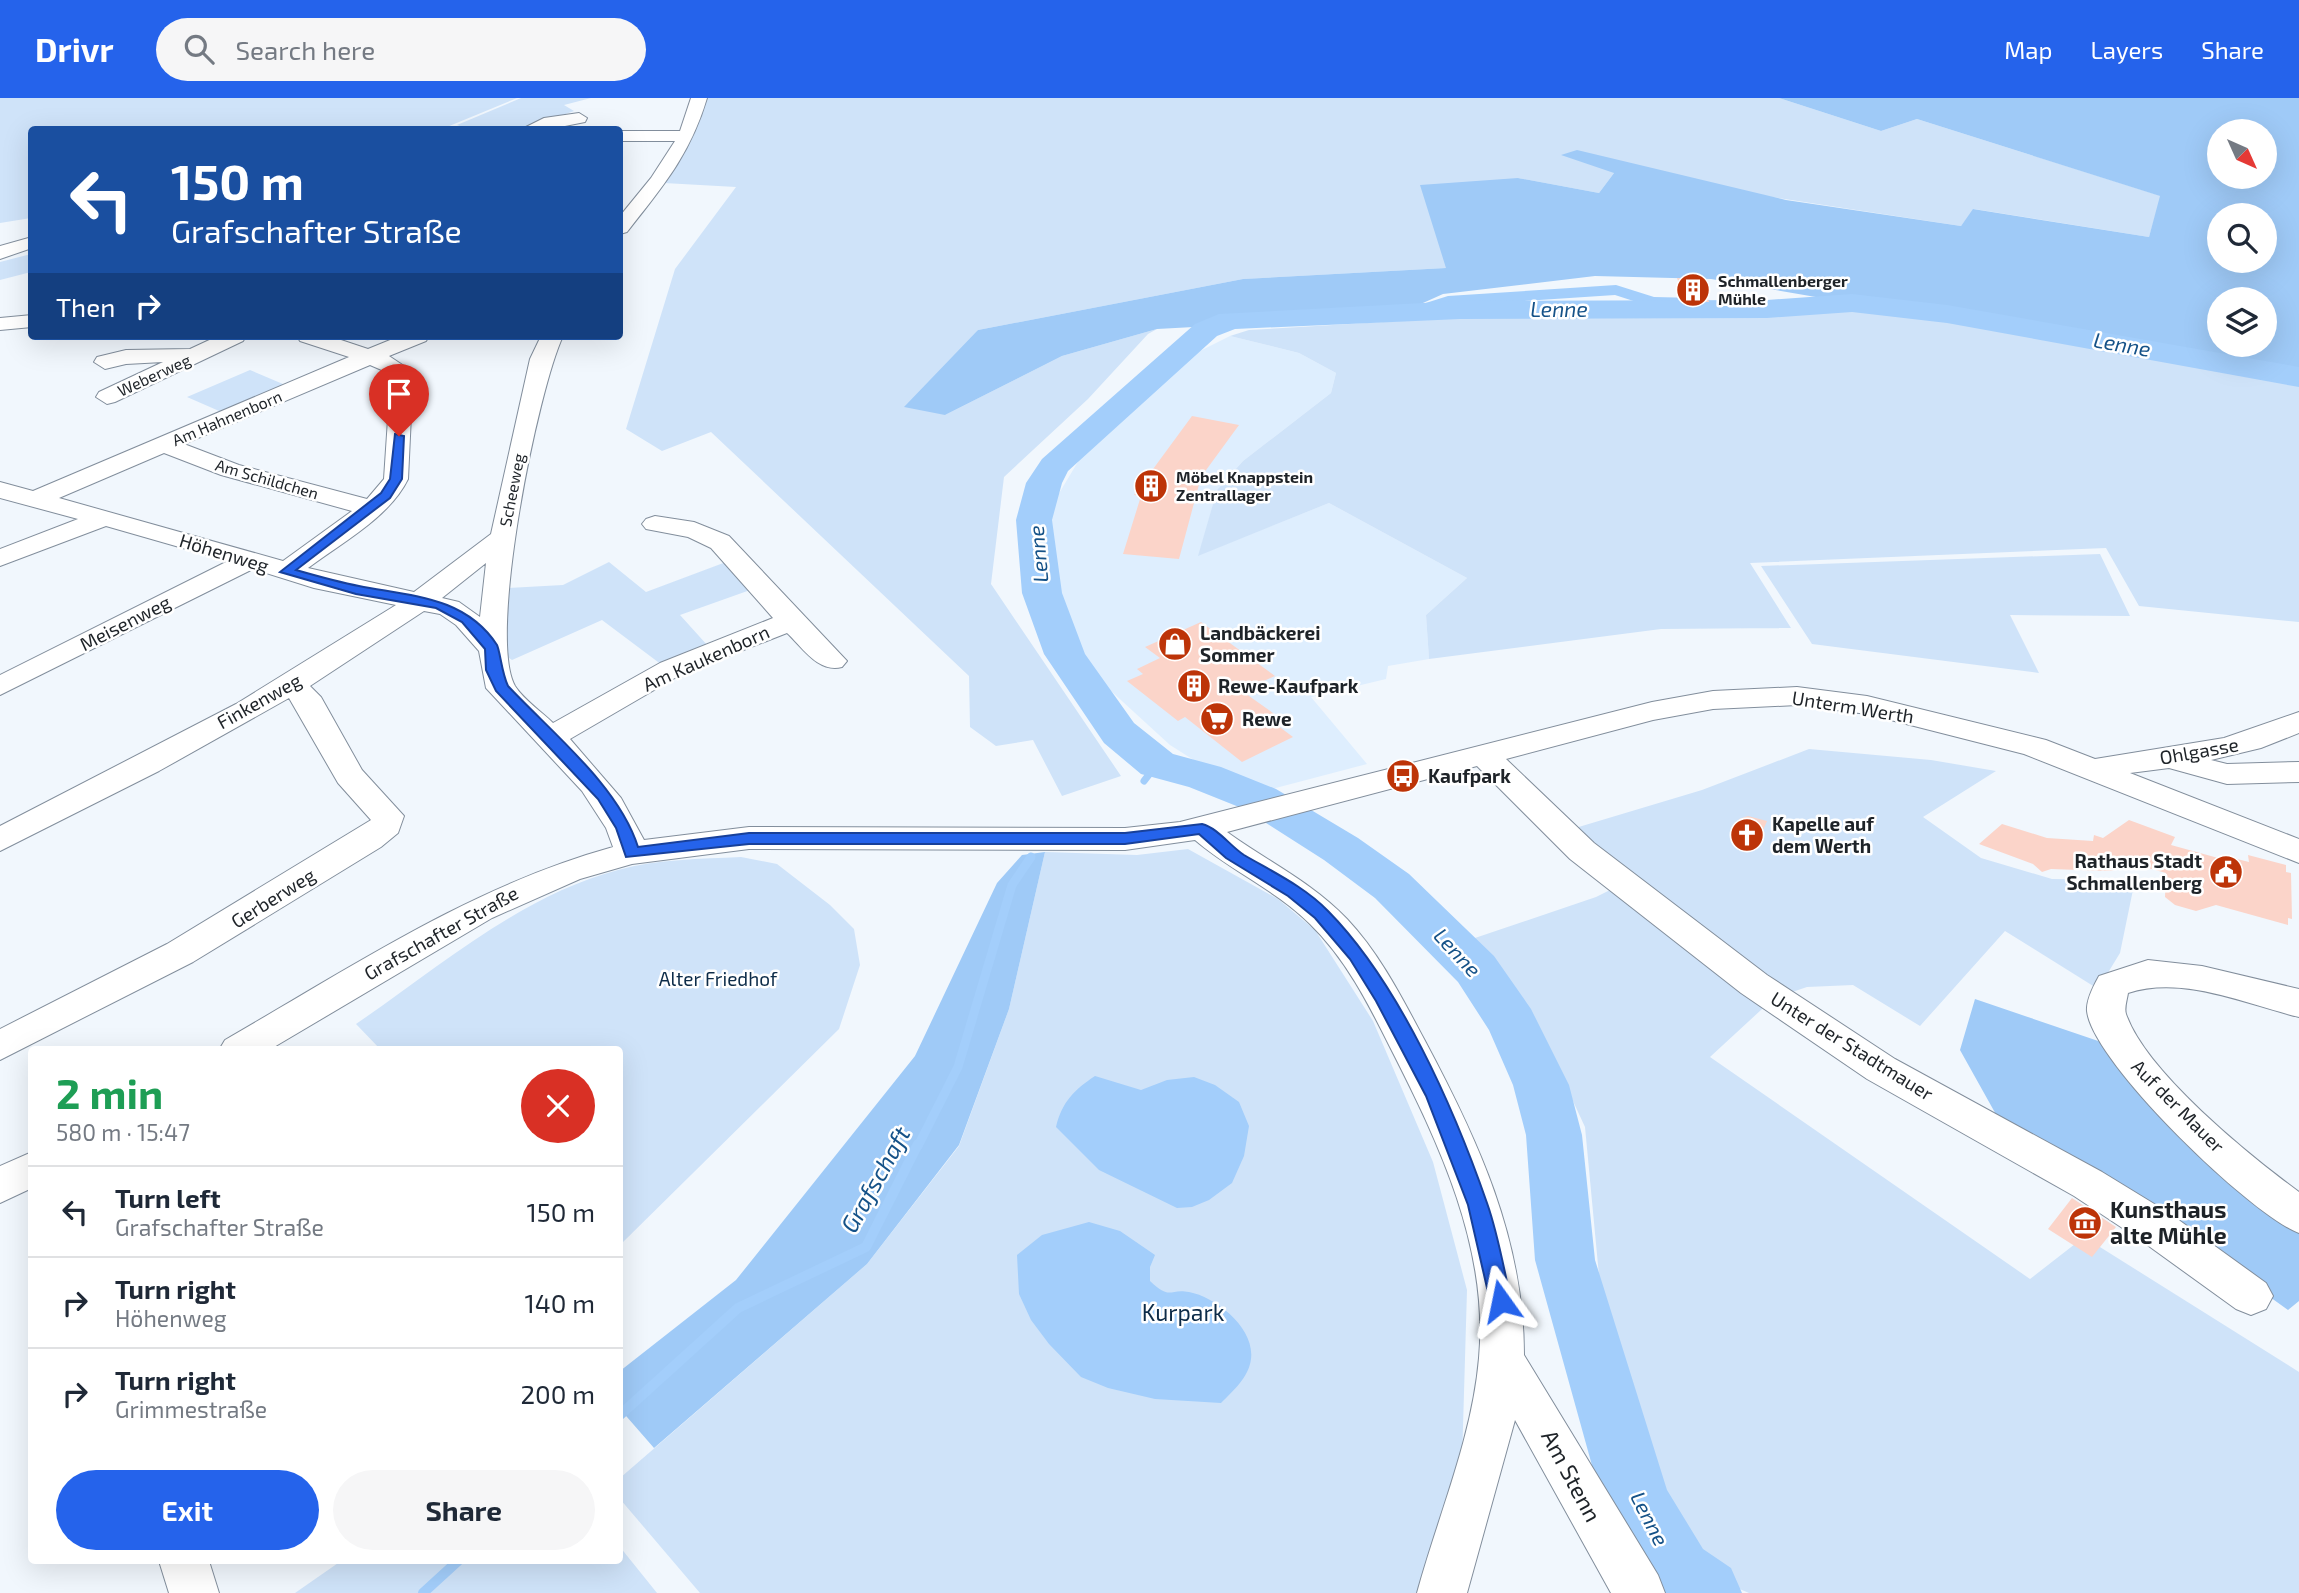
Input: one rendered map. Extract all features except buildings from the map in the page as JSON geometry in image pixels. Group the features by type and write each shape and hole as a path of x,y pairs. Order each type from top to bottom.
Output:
{"street":[{"path":"623,225 658,181 687,136 699,98"},
{"path":"539,126 581,112"},
{"path":"623,135 687,136"},
{"path":"0,253 28,243"},
{"path":"0,324 28,321"},
{"name":"Weberweg","path":"107,397 227,340"},
{"path":"286,572 372,508 396,479 403,377 399,369 319,340"},
{"name":"Am Hahnenborn","path":"36,499 409,340"},
{"name":"Scheeweg","path":"492,648 503,537 541,359 550,340"},
{"name":"Weberweg","path":"105,362 126,357 200,353"},
{"name":"Am Schildchen","path":"164,445 230,470 372,508"},
{"name":"Höhenweg","path":"0,490 286,572 421,601 457,612 492,648"},
{"path":"0,558 102,519"},
{"name":"Am Kaukenborn","path":"655,524 694,530 720,542 832,662"},
{"name":"Finkenweg","path":"0,840 111,783 290,684 421,601 503,537"},
{"name":"Meisenweg","path":"0,686 249,561"},
{"name":"Am Kaukenborn","path":"550,738 670,669 791,621"},
{"path":"492,648 493,670 501,688 613,808 624,828 632,853"},
{"name":"Gerberweg","path":"0,1046 180,953 369,839 386,825 388,816 349,776 306,697 290,684"},
{"name":"Unterm Werth","path":"1213,826 1662,709 1713,700 1797,696 1867,705 2035,747 2096,769 2299,852"},
{"name":"Ohlgasse","path":"2096,769 2238,746 2299,721"},
{"name":"Unter der Stadtmauer","path":"1483,754 1582,851 1754,984 1881,1069 2098,1190 2251,1296"},
{"path":"2166,759 2227,774 2299,772"},
{"path":"1213,826 1232,855 1281,882 1321,914 1356,954 1384,998 1435,1096 1478,1205 1501,1301 1502,1360 1484,1443 1442,1593"},
{"name":"Grafschafter Straße","path":"245,1046 480,909 568,871 632,853 749,838 1154,837 1213,826"},
{"name":"Auf der Mauer","path":"2299,1003 2163,972 2125,977 2112,985 2102,1004 2110,1030 2158,1089 2237,1165 2299,1215"},
{"path":"0,1186 28,1170"},
{"name":"Am Stenn","path":"1502,1360 1528,1395 1598,1527 1640,1593"},
{"path":"185,1564 194,1593"}],"shaded area":[{"path":"1779,98 2299,98 2299,380 1711,279 1595,276 1443,294 1394,316 1157,329 1062,356 945,415 904,407 978,330 1243,279 1446,268 1420,185 1518,178 1599,193 1614,173 1561,155 1577,150 1786,200 1961,226 1973,209 2149,237 2160,196 1917,119 1881,131"},
{"path":"1230,336 1299,353 1336,373 1331,393 1243,461 1217,490 1199,555 1329,503 1467,578 1426,615 1429,659 1388,666 1386,679 1311,697 1367,764 1249,795 1170,745 1099,680 1054,630 1043,571 1052,505 1079,460 1120,417 1188,357"},
{"path":"1045,852 1009,1009 959,1145 867,1264 654,1448 623,1412 623,1369 736,1280 915,1056 997,883 1022,855"},
{"path":"1975,999 2110,1045 2299,1231 2299,1301 2288,1310 2146,1208 2003,1127 1960,1050"},
{"path":"1095,1076 1141,1090 1167,1080 1194,1077 1215,1085 1239,1102 1249,1126 1244,1156 1232,1183 1209,1200 1192,1207 1177,1208 1099,1170 1056,1127 1070,1097"},
{"path":"1089,1222 1120,1231 1155,1255 1150,1267 1150,1281 1162,1291 1200,1295 1222,1307 1240,1325 1251,1347 1250,1366 1240,1383 1221,1403 1155,1399 1108,1388 1081,1377 1049,1344 1031,1320 1019,1294 1017,1255 1042,1235"}],"green space":[{"path":"0,98 517,98 449,126 28,126 28,218 0,223"},
{"path":"521,98 591,98 564,105 574,111 527,126 457,125"},
{"path":"696,98 1779,98 1881,131 1917,119 2161,196 2149,237 1974,209 1961,226 1614,173 1599,193 1518,178 1446,268 1243,279 978,330 945,415 1062,356 1157,329 1148,334 1088,399 1004,477 991,584 1121,776 1062,796 1033,740 996,746 970,727 969,676 711,432 662,451 626,429 675,269 736,187 664,183"},
{"path":"28,255 28,273 0,280 0,262"},
{"path":"1635,307 1911,312 2299,380 2299,622 2139,606 2106,548 1750,563 1791,628 1661,629 1429,659 1426,615 1467,578 1329,503 1198,556 1217,490 1243,461 1331,393 1336,373 1299,353 1230,336 1249,330"},
{"path":"250,370 290,387 226,414 187,397"},
{"path":"2100,554 2130,616 2010,615 2039,673 1812,644 1761,566"},
{"path":"609,562 646,592 726,562 753,589 680,615 708,646 662,665 602,620 512,660 500,652 507,588 563,585"},
{"path":"1809,749 1931,760 1996,771 1923,817 1981,858 2052,879 2135,880 2120,953 2098,989 2005,931 1920,1026 1853,985 1807,987 1774,998 1710,1057 2030,1279 2084,1237 2299,1372 2299,1593 1749,1593 1735,1587 1704,1564 1610,1392 1585,1127 1534,1017 1472,939 1596,897 1622,884 1572,829 1702,790"},
{"name":"Kurpark","path":"1188,849 1278,899 1315,930 1373,1021 1433,1162 1467,1290 1462,1461 1426,1593 700,1593 623,1503 623,1475 867,1264 959,1146 1009,1009 1045,852 1137,855"},
{"name":"Alter Friedhof","path":"741,857 777,864 830,905 854,929 860,965 839,1029 623,1242 623,1046 377,1046 356,1024 481,935 547,897 618,870 679,860"},
{"path":"623,1551 657,1593 295,1593 337,1564 623,1564"}],"waterway":[{"path":"1419,311 1448,301 1616,290 1652,302 1697,303 1718,308"},
{"name":"Lenne","path":"1706,1593 1678,1574 1637,1505 1565,1260 1554,1135 1541,1085 1512,1023 1476,969 1392,886 1341,849 1260,799 1205,777 1157,764 1119,733 1065,654 1042,593 1034,520 1044,483 1054,466 1080,441 1206,330 1230,320 1460,310 1767,309 1852,303 1947,314 2299,377"},
{"name":"Grafschaft","path":"1144,781 1157,764"},
{"name":"Grafschaft","path":"918,1146 958,1067 1012,885 1031,857"},
{"name":"Grafschaft","path":"623,1412 738,1308 866,1247 918,1144"},
{"name":"Grafschaft","path":"423,1593 455,1564"}],"place":[{"name":"Schmallenberger Mühle","path":"1693,290"},
{"name":"Möbel Knappstein Zentrallager","path":"1151,486"},
{"name":"Landbäckerei Sommer","path":"1175,644"},
{"name":"Rewe-Kaufpark","path":"1194,686"},
{"name":"Rewe","path":"1217,719"},
{"name":"Kaufpark","path":"1403,776"},
{"name":"Kapelle auf dem Werth","path":"1747,835"},
{"name":"Rathaus Stadt Schmallenberg","path":"2226,872"},
{"name":"Kunsthaus alte Mühle","path":"2085,1223"}],"route":[{"path":"399,436 396,479 386,496 286,572 356,590 439,604 466,619 492,648 493,670 501,688 604,796 624,828 632,853 749,838 1125,839 1202,829 1232,855 1294,892 1321,914 1356,954 1384,998 1435,1096 1478,1205 1501,1301"}]}
